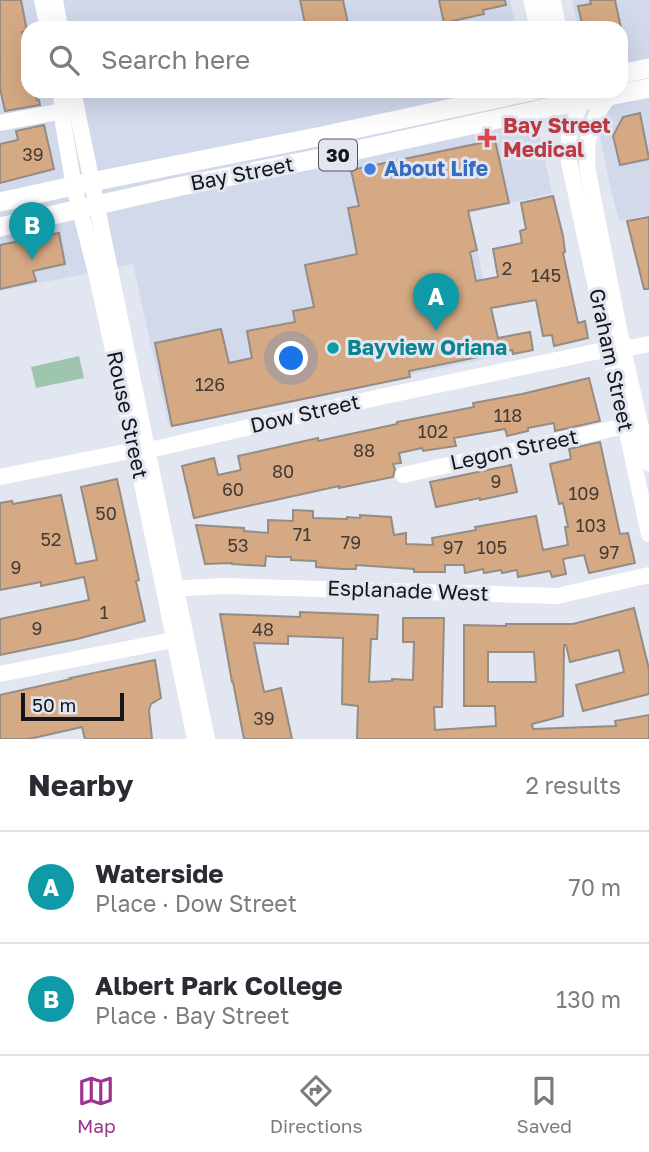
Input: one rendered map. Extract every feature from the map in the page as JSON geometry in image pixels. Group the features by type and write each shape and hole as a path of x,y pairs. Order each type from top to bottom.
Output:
{"main road":[{"path":"533,0 538,21"},
{"path":"551,0 556,21"},
{"path":"628,72 649,68"},
{"name":"Bay Street","path":"628,93 649,88"},
{"name":"Bay Street","path":"0,227 88,207 174,177 503,98"},
{"name":"Bay Street","path":"0,202 83,184 174,177 326,157 550,99"}],"street":[{"path":"42,0 46,21"},
{"path":"55,0 59,21"},
{"name":"Rouse Street","path":"62,98 65,137 83,184"},
{"name":"Rouse Street","path":"74,98 97,277 141,450 180,638 195,739"},
{"name":"Graham Street","path":"578,98 568,142 569,162 616,349 649,458"},
{"name":"Graham Street","path":"608,98 596,114 589,132 586,157 616,349 625,426 649,534"},
{"path":"0,123 63,111"},
{"path":"574,186 588,173"},
{"name":"Dow Street","path":"0,477 649,344"},
{"name":"Legon Street","path":"403,475 625,426"},
{"name":"Esplanade West","path":"170,589 223,586 557,596 649,575"},
{"path":"0,674 180,638"},
{"name":"Rouse Street","path":"180,638 207,739"}],"shaded area":[{"path":"0,0 510,0 514,21 21,21 21,98 532,98 552,193 470,213 498,356 169,426 133,264 0,291"},
{"path":"572,0 649,0 649,215 619,221 592,98 628,98 628,21 576,21"}],"green space":[{"path":"79,356 84,378 36,388 31,367"}],"building":[{"path":"0,0 21,0 25,21 21,21 21,98 37,98 40,105 5,111 0,88"},
{"path":"300,0 343,0 348,21 304,21"},
{"path":"439,0 505,0 506,5 483,10 484,14 444,21"},
{"path":"590,0 615,0 620,21 581,21 578,6 591,4"},
{"path":"640,113 649,159 620,165 613,136 623,117"},
{"path":"44,125 54,169 0,183 0,144 18,140 16,131"},
{"path":"495,140 509,203 468,211 477,250 470,252 476,281 498,277 493,249 522,243 520,231 526,229 521,203 553,196 578,323 585,321 588,338 554,346 552,335 543,336 536,300 491,308 498,338 530,332 533,350 513,354 512,350 409,371 410,377 172,426 155,343 221,329 229,363 252,358 247,331 295,322 293,311 314,307 305,265 357,254 348,208 359,206 351,170","holes":["452,281 457,303 424,310 419,288"]},
{"path":"649,217 649,289 644,289 627,221"},
{"path":"59,233 65,264 33,271 36,281 0,289 0,245"},
{"path":"589,378 600,421 555,431 554,423 528,428 528,431 507,436 505,429 454,438 456,446 423,451 422,448 399,453 401,463 393,464 393,477 194,518 182,466 214,458 218,475 241,470 238,456 474,407 473,403"},
{"path":"600,442 620,534 628,533 635,563 589,573 584,555 563,559 566,574 552,577 550,571 518,577 517,570 484,573 483,569 465,573 464,565 445,565 445,572 414,572 414,569 356,565 356,569 343,569 316,567 316,561 266,556 265,566 205,564 196,525 244,528 244,531 268,533 268,520 293,521 293,510 313,511 313,518 347,519 360,518 360,515 391,517 394,535 406,533 406,544 433,545 432,538 536,516 543,550 568,545 565,527 568,527 563,503 559,504 550,464 571,459 569,449"},
{"path":"511,465 517,492 436,507 430,482"},
{"path":"117,479 145,621 0,655 0,619 89,600 84,577 41,586 41,582 0,590 0,503 12,501 13,504 61,495 76,564 97,560 81,487"},
{"path":"634,608 649,669 649,694 583,711 576,685 624,672 619,650 570,662 564,645 563,716 532,724 533,729 616,726 615,721 649,715 649,739 357,739 358,706 342,704 343,638 288,636 288,644 254,643 264,692 281,688 292,739 244,739 220,614 300,617 300,612 378,615 377,639 371,639 369,682 413,680 414,642 403,642 403,618 444,618 442,707 434,707 435,730 496,726 495,706 464,706 464,625 573,624","holes":["488,652 534,652 536,682 488,682"]},
{"path":"155,660 161,698 151,704 149,710 152,739 85,739 82,727 29,739 0,739 0,695"}],"place":[{"name":"Bay Street Medical","path":"487,138"},
{"name":"About Life","path":"370,169"},
{"name":"Albert Park College","path":"32,260"},
{"name":"Waterside","path":"436,331"},
{"name":"Bayview Oriana","path":"333,348"}]}
